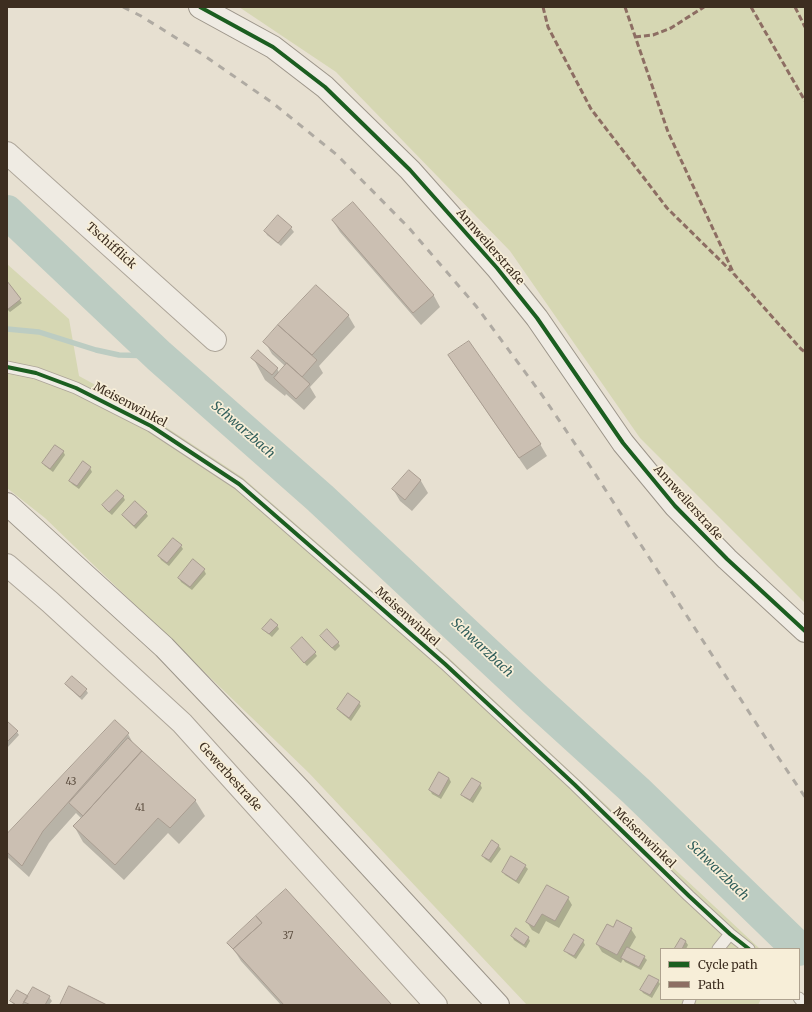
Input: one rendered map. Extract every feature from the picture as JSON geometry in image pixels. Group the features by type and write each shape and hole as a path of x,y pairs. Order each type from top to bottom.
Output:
{"street":[{"name":"Annweilerstraße","path":"200,7 273,47 325,87 410,170 497,268 537,318 622,443 675,506 727,559 805,631"},
{"name":"Tschifflick","path":"7,152 215,340"},
{"path":"7,504 164,647 301,791 498,1005"},
{"name":"Gewerbestraße","path":"7,565 50,602 182,723 436,1005"}],"lane":[{"name":"Meisenwinkel","path":"7,367 36,373 76,388 151,426 239,484 445,664 569,779 689,896 730,934 748,948"},
{"path":"719,948 730,934"}],"green space":[{"path":"239,7 805,7 805,603 640,438 510,251 336,72"},
{"path":"7,264 69,319 79,376 134,406 242,477 449,658 759,948 660,948 660,1000 760,1000 758,1005 527,1005 309,773 45,518 7,488"}],"building":[{"path":"353,202 434,295 413,313 332,220"},
{"path":"278,215 292,227 278,243 264,231"},
{"path":"7,281 21,299 7,310"},
{"path":"316,285 349,315 312,355 278,325"},
{"path":"278,325 317,360 302,377 263,342"},
{"path":"469,341 541,444 519,458 448,355"},
{"path":"258,350 278,368 272,375 251,358"},
{"path":"287,363 310,384 296,399 274,378"},
{"path":"55,445 64,451 50,469 42,463"},
{"path":"83,461 91,467 77,486 69,481"},
{"path":"409,470 421,480 405,500 392,489"},
{"path":"117,490 124,496 109,512 102,505"},
{"path":"135,501 147,512 134,526 122,515"},
{"path":"173,538 182,545 167,563 158,556"},
{"path":"193,559 205,569 190,587 178,578"},
{"path":"271,619 278,625 269,634 262,629"},
{"path":"327,629 339,642 332,648 320,636"},
{"path":"302,637 316,652 304,663 291,648"},
{"path":"72,676 87,689 80,697 65,684"},
{"path":"348,693 360,702 349,718 337,709"},
{"path":"115,720 129,733 43,831 22,866 7,852 7,834"},
{"path":"7,721 18,731 7,742"},
{"path":"128,738 142,751 83,816 69,803"},
{"path":"142,751 196,800 170,828 158,818 115,865 73,826"},
{"path":"439,772 449,778 439,796 429,790"},
{"path":"472,778 481,783 470,800 461,795"},
{"path":"492,840 499,845 489,860 482,856"},
{"path":"511,856 526,865 516,881 502,872"},
{"path":"547,885 569,897 555,921 542,914 534,927 526,922"},
{"path":"286,889 392,1005 284,1005 233,949 262,923 256,916"},
{"path":"256,916 262,923 233,949 227,943"},
{"path":"617,920 632,928 617,955 596,944 607,924 613,927"},
{"path":"516,928 529,937 524,945 511,936"},
{"path":"574,934 584,940 574,956 564,951"},
{"path":"681,938 686,941 682,948 675,948"},
{"path":"627,947 645,956 639,967 621,958"},
{"path":"649,975 659,980 650,995 640,990"},
{"path":"69,986 107,1005 60,1005"},
{"path":"33,987 50,996 45,1005 31,1005 24,1002"},
{"path":"17,990 28,996 22,1005 15,1005 10,1001"}],"waterway":[{"name":"Schwarzbach","path":"7,212 159,356 320,498 536,700 636,791 798,948"},
{"name":"Schwarzbach","path":"7,329 39,332 96,350 119,355 159,356"}],"railway":[{"path":"123,7 141,16 202,54 274,104 337,155 409,228 476,306 542,395 590,466 805,797"}],"marked path":[{"path":"543,7 548,27 591,109 667,208 731,271"},
{"path":"625,7 668,132 734,274 805,352"},
{"path":"635,37 653,35 671,28 704,7"},
{"path":"751,7 805,101"},
{"path":"795,7 805,27"}],"cycle path":[{"path":"200,7 273,47 325,87 410,170 497,268 537,318 623,443 675,506 727,559 805,631"},
{"path":"7,367 36,373 76,388 151,426 239,484 445,664 575,785 689,896 730,934 748,948"}]}
